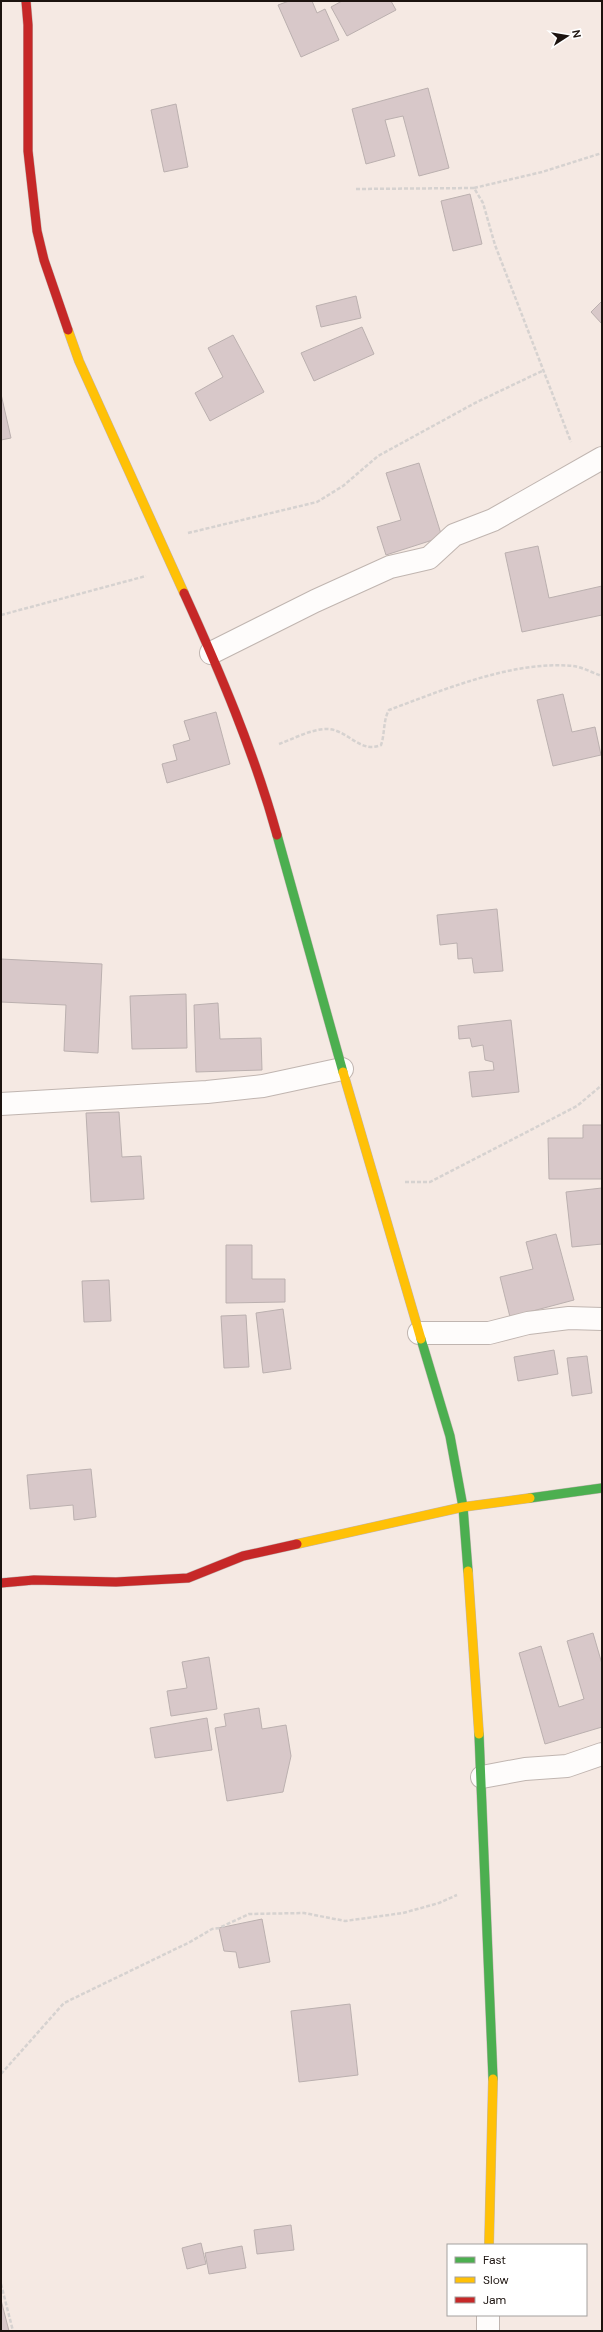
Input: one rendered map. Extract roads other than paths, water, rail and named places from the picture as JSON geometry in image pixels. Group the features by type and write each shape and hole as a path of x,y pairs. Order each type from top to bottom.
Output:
{"street":[{"path":"26,1 28,24 28,151 36,231 44,260 79,361 211,653 252,754 270,807 342,1069 450,1436 463,1507 482,1778 487,1881 494,2059 489,2244"},
{"path":"211,653 315,601 390,567 429,558 454,535 493,520 597,461"},
{"path":"1,1104 208,1092 263,1086 342,1069"},
{"path":"419,1333 489,1333 528,1323 569,1318 602,1319"},
{"path":"1,1583 34,1580 116,1582 188,1578 244,1556 463,1507 602,1488"},
{"path":"482,1778 525,1770 567,1766 602,1754"},
{"path":"488,2316 488,2331"}]}
